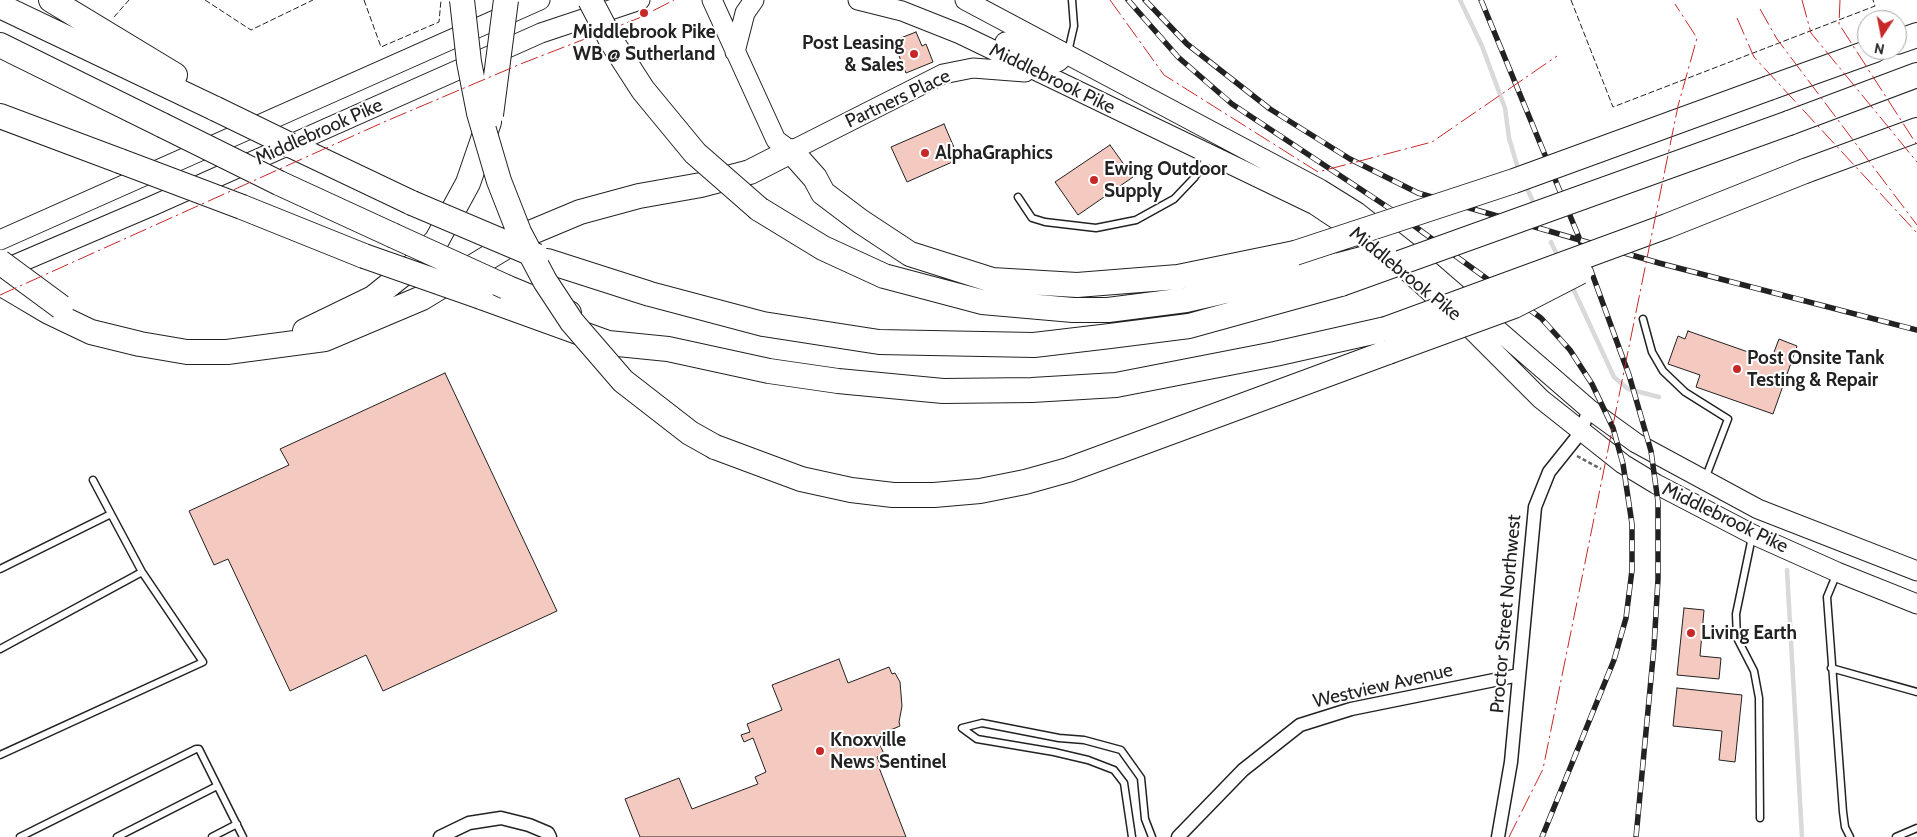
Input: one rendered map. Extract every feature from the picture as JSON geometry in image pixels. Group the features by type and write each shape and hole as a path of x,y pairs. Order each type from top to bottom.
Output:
{"highway":[{"path":"51,0 220,107"},
{"path":"462,0 469,62 479,112 499,181 519,232 545,281 572,322 623,381 684,428 715,447 801,479 851,490 894,495 934,495 980,491 1026,482 1068,470 1667,226 1805,171 1917,130"},
{"path":"275,346 373,298 413,266 437,240 468,183 491,115 506,0"},
{"path":"590,0 612,42 643,90 695,153 759,209 823,248 884,276 982,302 1072,310 1108,310 1186,300 1340,274"},
{"path":"0,6 220,107 290,145 412,203 547,261 650,294 763,324 879,342 1034,345 1189,326 1340,274 1550,208 1789,123 1917,75"},
{"path":"0,45 279,183 506,287 668,349"},
{"path":"0,283 55,309 102,326 115,336 140,344 187,352 227,352 325,339 422,298 525,236 580,212 639,196 701,185 750,172 791,151 815,178 823,192 860,221 910,254 992,280 1077,286 1178,277 1295,252 1514,181 1857,56"},
{"path":"0,116 242,207 364,256 608,343 668,349 769,371 838,381 943,391 1032,390 1116,385 1275,354 1387,340"},
{"path":"0,262 55,309"}],"main road":[{"name":"Middlebrook Pike","path":"0,240 540,0"},
{"name":"Middlebrook Pike","path":"0,271 161,202 540,33 640,0"},
{"path":"712,0 776,140 791,151"},
{"path":"735,52 744,18 754,0"},
{"name":"Middlebrook Pike","path":"858,0 902,11 960,34 1315,205 1408,272 1541,398 1623,464 1656,484 1752,534 1917,604"},
{"name":"Middlebrook Pike","path":"965,0 1320,189 1357,212 1409,253 1588,409 1636,443 1758,509 1917,571"},
{"path":"960,34 981,34 995,38 1050,62 1058,62 1067,54"},
{"name":"Partners Place","path":"791,151 943,74 973,68 1001,68 1048,77"},
{"path":"1209,154 1219,135"},
{"path":"1838,572 1843,559 1848,557 1917,582"}],"street":[{"name":"Proctor Street Northwest","path":"1498,837 1511,762 1535,507 1549,472 1581,432 1588,409"},
{"name":"Westview Avenue","path":"1178,837 1243,770 1300,725 1379,703 1519,675"},
{"path":"440,837 470,823 502,818 529,825 548,833 550,837"}],"lane":[{"path":"1048,77 1067,54 1074,26 1072,0"},
{"path":"1018,197 1032,218 1045,222 1096,228 1136,220 1174,199 1194,178 1209,154"},
{"path":"1643,319 1652,352 1663,371 1685,392 1728,419 1705,480"},
{"path":"0,755 203,662 142,572 93,480"},
{"path":"0,569 111,514"},
{"path":"1752,534 1736,614 1737,638 1754,671 1759,698 1760,818"},
{"path":"0,649 142,572"},
{"path":"1838,572 1827,597 1843,812 1845,827 1850,837"},
{"path":"1831,668 1917,692"},
{"path":"1132,837 1124,782 1114,770 1088,760 1062,754 977,740 962,728 982,723 1059,738 1084,740 1121,750 1141,778 1145,819 1152,837"},
{"path":"20,837 192,749 199,750 243,837"},
{"path":"117,837 217,786"},
{"path":"212,837 236,824"},
{"path":"1896,837 1917,828"}],"building":[{"name":"Post Leasing & Sales","path":"916,32 922,46 926,44 933,62 906,73 893,41"},
{"name":"AlphaGraphics","path":"944,124 959,159 907,182 891,147"},
{"name":"Ewing Outdoor Supply","path":"1110,145 1133,177 1078,215 1055,182"},
{"name":"Post Onsite Tank Testing & Repair","path":"1688,331 1771,360 1779,339 1797,346 1773,414 1696,387 1700,375 1668,364 1678,336 1685,339"},
{"path":"445,373 557,611 383,691 366,655 290,691 228,559 214,565 189,511 289,465 280,449"},
{"name":"Living Earth","path":"1684,608 1704,610 1700,656 1721,658 1719,679 1677,675"},
{"name":"Knoxville News Sentinel","path":"839,659 848,683 889,667 892,674 895,673 900,682 902,706 900,726 869,739 874,747 880,745 884,754 877,757 880,764 878,765 906,837 640,837 625,799 679,778 692,809 758,784 755,777 766,772 753,738 744,742 741,735 750,732 747,724 782,710 772,685"},
{"path":"1677,688 1742,695 1735,762 1719,760 1722,731 1673,726"}],"waterway":[{"path":"1460,0 1482,46 1505,108 1509,138 1519,172"},
{"path":"1525,184 1535,206"},
{"path":"1551,242 1559,259"},
{"path":"1571,284 1614,377 1628,389 1659,397"},
{"path":"1787,570 1802,837"}],"railway":[{"path":"1128,0 1178,57 1232,104 1395,212 1541,318 1570,350 1592,384 1613,428 1623,464 1632,524 1632,570 1626,618 1614,660 1542,837"},
{"path":"1145,0 1187,44 1270,109 1350,159 1418,193 1659,263 1917,330"},
{"path":"1481,0 1578,235 1629,375 1651,451 1658,502 1658,579 1654,647 1636,837"}],"fence":[{"path":"114,17 129,0"},
{"path":"205,0 251,30 313,0"},
{"path":"364,0 381,47 439,22 441,0"},
{"path":"1571,0 1613,107 1875,6 1873,0"}],"power":[{"path":"0,295 384,122 523,63 639,18 674,0"},
{"path":"1110,0 1164,75 1318,172 1432,142 1557,56"},
{"path":"1802,0 1811,33 1917,162"},
{"path":"1840,0 1839,24 1917,145"},
{"path":"1509,837 1543,769 1678,106 1697,38 1675,4"},
{"path":"1760,9 1777,39 1917,225"},
{"path":"1737,18 1754,57 1917,233"}],"place":[{"name":"Middlebrook Pike WB @ Sutherland","path":"644,13"},
{"name":"Post Leasing & Sales","path":"914,54"},
{"name":"AlphaGraphics","path":"925,153"},
{"name":"Ewing Outdoor Supply","path":"1094,180"},
{"name":"Post Onsite Tank Testing & Repair","path":"1737,369"},
{"name":"Living Earth","path":"1691,633"},
{"name":"Knoxville News Sentinel","path":"820,751"}]}
